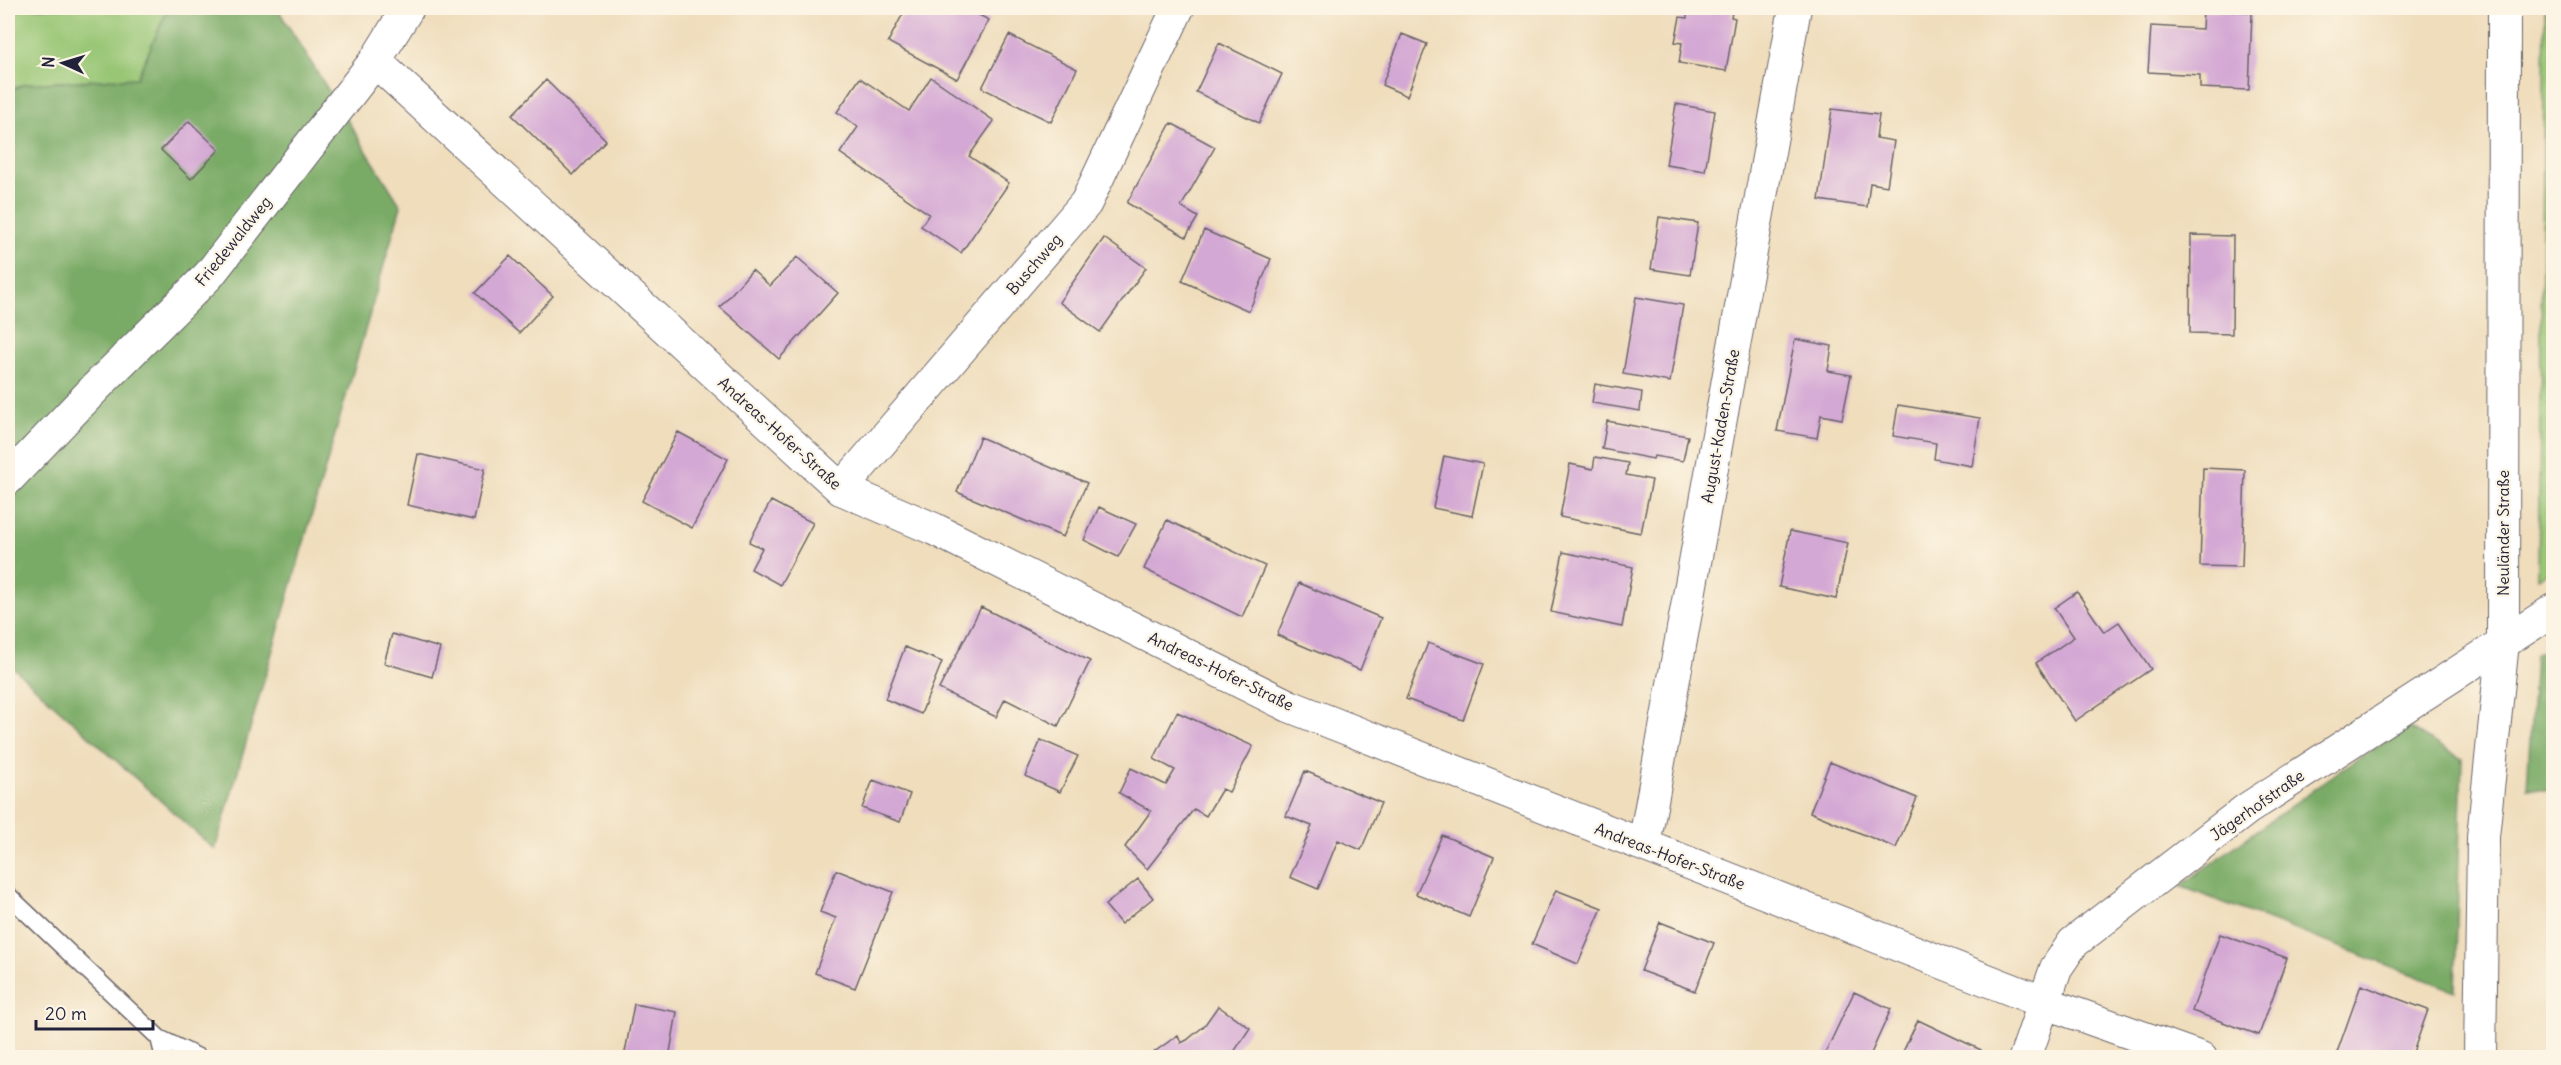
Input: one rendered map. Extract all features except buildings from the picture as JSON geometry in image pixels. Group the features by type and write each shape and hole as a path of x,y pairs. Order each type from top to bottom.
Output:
{"street":[{"name":"Friedewaldweg","path":"8,479 209,275 375,61 408,8"},
{"name":"Buschweg","path":"841,489 1086,203 1178,8"},
{"name":"August-Kaden-Straße","path":"1644,845 1795,8"},
{"name":"Neuländer Straße","path":"2480,1058 2483,837 2503,642 2504,8"},
{"name":"Andreas-Hofer-Straße","path":"375,61 841,489 934,529 1289,706 2043,1002 2201,1058"},
{"name":"Jägerhofstraße","path":"2025,1058 2056,968 2073,943 2247,809 2553,610"}],"lane":[{"path":"8,895 159,1038 200,1058"},
{"path":"159,1038 164,1058"}],"green space":[{"path":"8,8 168,8 137,78 24,84 8,92"},
{"path":"168,8 277,8 401,206 215,850 8,663 8,92 24,84 137,78"},
{"path":"2545,8 2554,8 2554,569 2538,578"},
{"path":"2553,645 2553,791 2527,788 2535,655"},
{"path":"2408,727 2462,759 2455,991 2180,886 2342,769"}]}
